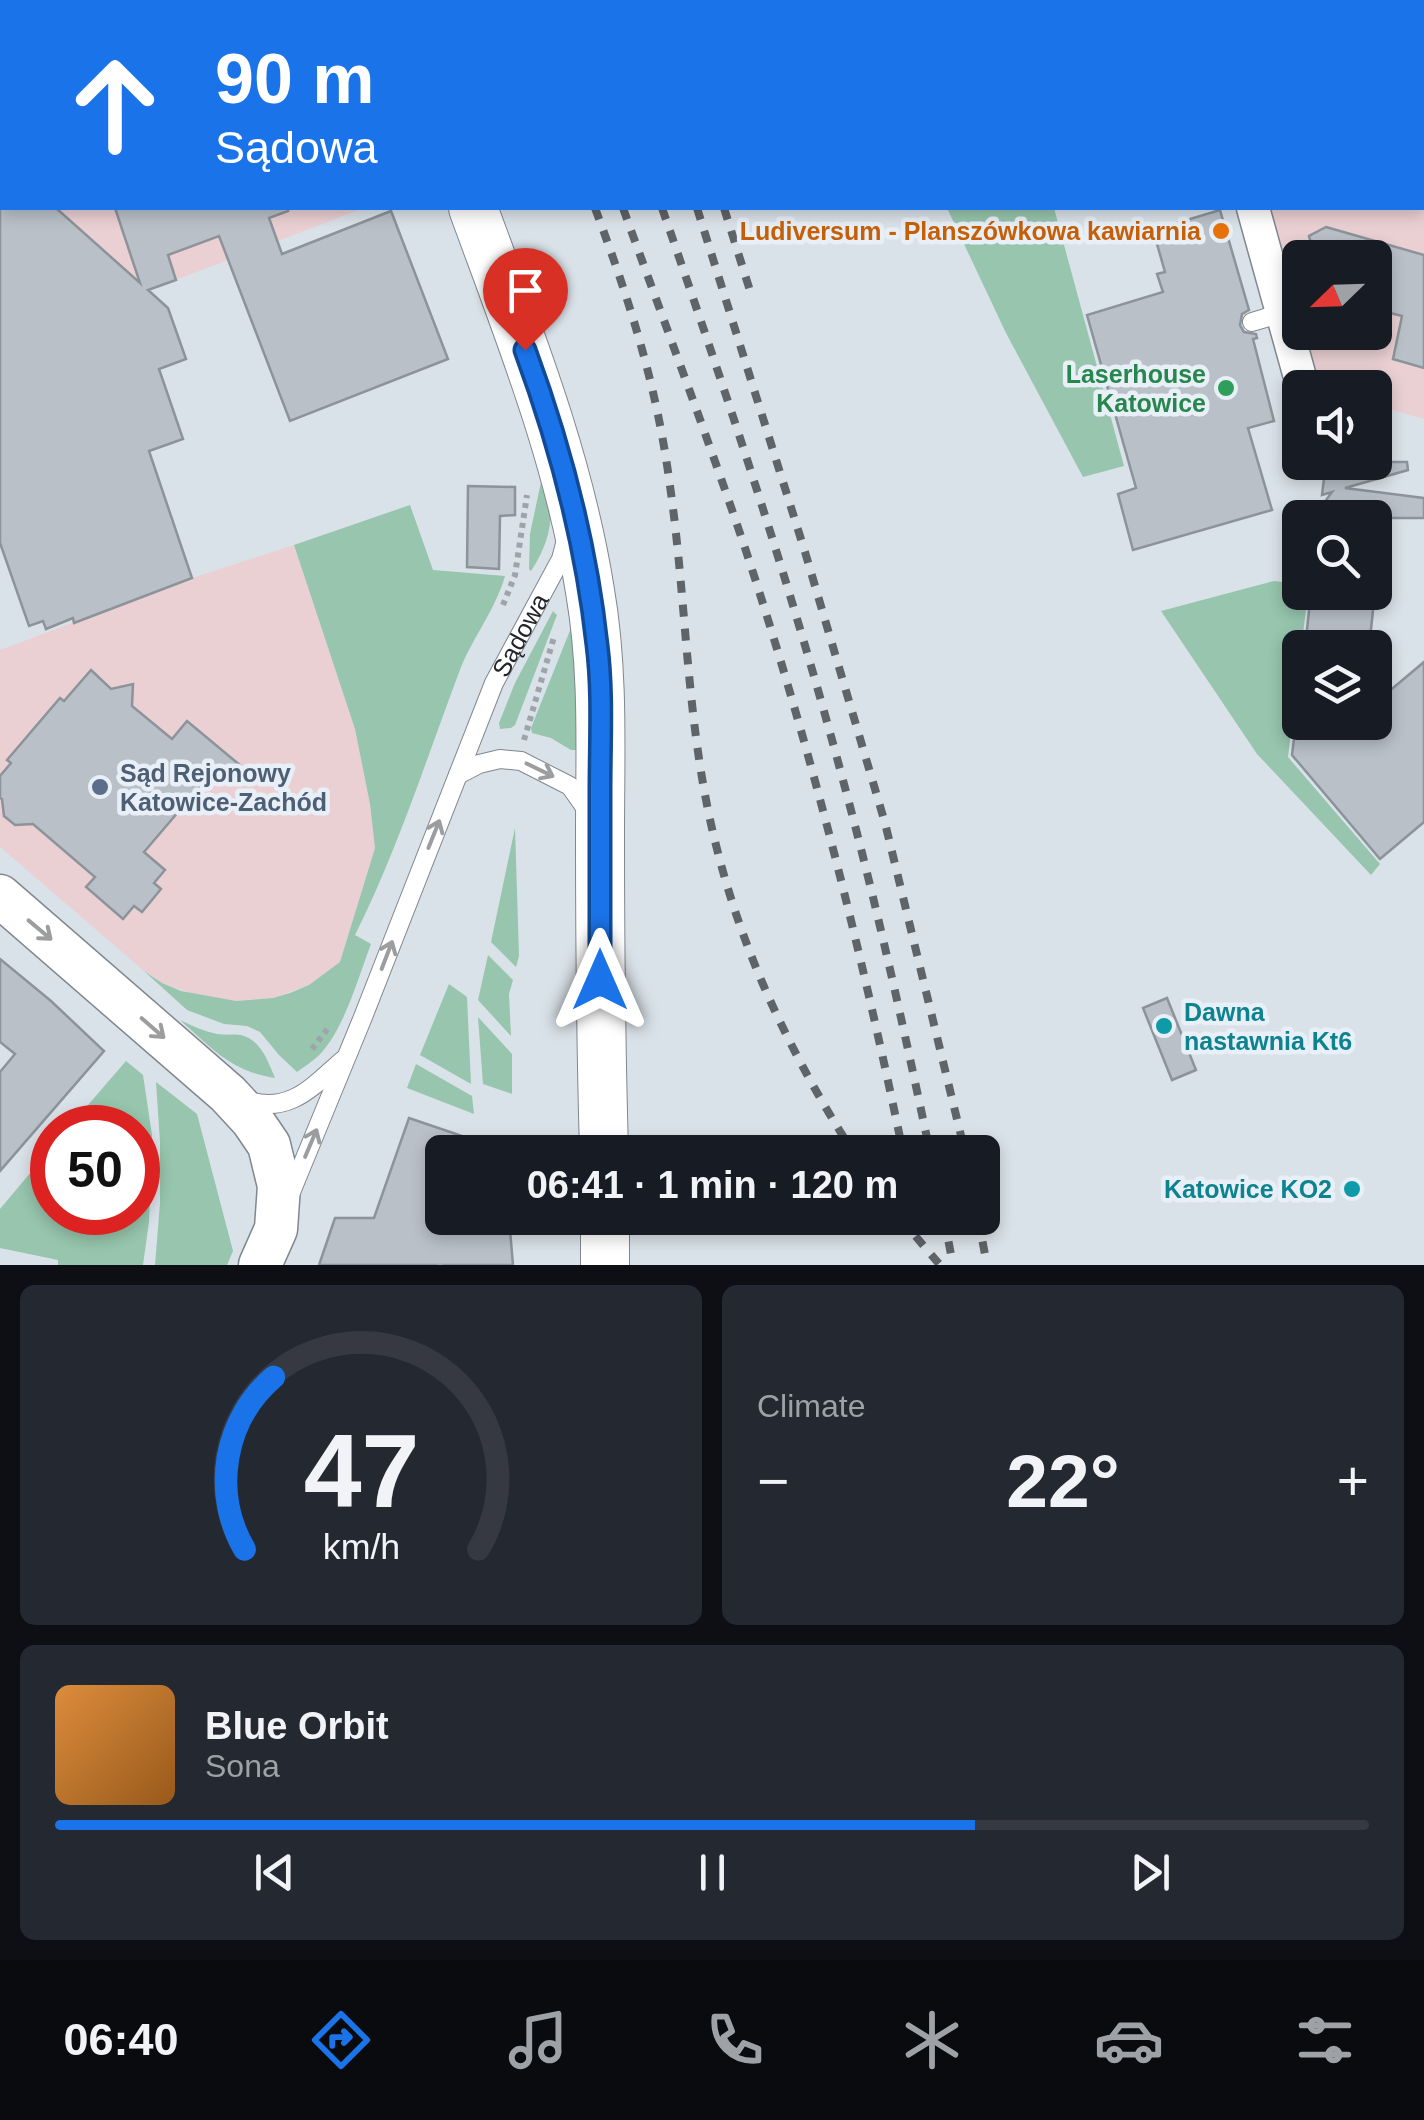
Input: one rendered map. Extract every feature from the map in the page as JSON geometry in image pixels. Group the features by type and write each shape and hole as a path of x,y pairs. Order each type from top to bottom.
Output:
{"main road":[{"path":"473,210 560,454 590,592 598,649 600,713 603,1135"},
{"path":"605,1235 606,1265"}],"street":[{"path":"1253,210 1267,317 1294,370"},
{"name":"Sądowa","path":"0,896 228,1094 252,1120 269,1144 279,1186 268,1247"}],"lane":[{"name":"Sądowa","path":"268,1247 494,683 560,559 575,512"},
{"path":"458,774 500,759 521,761 570,786 600,828"},
{"name":"Sądowa","path":"228,1094 260,1105 290,1102 347,1056"}],"path":[{"path":"521,761 524,734 558,624"}],"shaded area":[{"path":"0,210 359,210 176,280 0,339"},
{"path":"1269,210 1424,210 1424,419 1392,410 1392,370 1314,370 1308,350 1392,350 1392,240 1282,240 1282,257"},
{"path":"294,545 355,729 375,848 340,962 309,985 273,998 235,1001 199,996 162,983 144,971 0,847 0,650 192,578"}],"green space":[{"path":"948,210 1055,210 1124,466 1083,477 1006,333"},
{"path":"544,468 550,521 545,545 531,571 530,534"},
{"path":"410,505 433,570 505,576 461,667 398,836 355,935 371,944 350,1001 330,1041 297,1072 260,1032 187,1010 144,971 181,991 236,1001 290,993 309,985 340,962 375,848 355,729 294,545"},
{"path":"1274,581 1282,582 1282,610 1306,610 1303,630 1282,630 1282,740 1290,740 1288,757 1380,864 1371,875 1257,754 1161,611"},
{"path":"553,611 557,615 515,725 500,729 515,683"},
{"path":"573,623 576,750 532,733 531,728"},
{"path":"515,828 519,956 516,967 491,942"},
{"path":"488,955 513,980 509,994 511,1036 478,1000"},
{"path":"449,984 467,997 471,1084 420,1055"},
{"path":"478,1017 512,1054 512,1094 483,1084"},
{"path":"180,1020 212,1033 241,1035 254,1041 275,1078 234,1064"},
{"path":"126,1061 143,1075 148,1105 88,1105"},
{"path":"416,1064 472,1096 474,1114 407,1088"},
{"path":"156,1082 197,1114 233,1251 227,1265 155,1265 160,1235"},
{"path":"30,1173 30,1235 147,1235 143,1265 58,1265 58,1260 0,1248 0,1209"}],"building":[{"path":"0,210 58,210 140,283 116,210 288,210 269,218 282,254 391,211 448,359 290,421 219,236 168,255 176,280 148,290 168,308 186,359 159,369 183,439 149,451 192,578 74,623 73,618 46,629 43,621 29,626 0,543"},
{"path":"1220,210 1249,310 1242,314 1240,325 1244,332 1256,334 1253,339 1274,421 1248,428 1272,510 1133,550 1118,494 1136,488 1087,315 1163,292 1157,274 1165,272 1153,230"},
{"path":"1326,227 1372,240 1310,240 1309,236"},
{"path":"1392,246 1424,255 1424,368 1393,359 1402,316 1392,313"},
{"path":"1392,462 1407,462 1408,470 1392,475"},
{"path":"1324,480 1373,480 1345,488 1424,498 1424,518 1392,518 1392,500 1326,500 1332,492 1322,495"},
{"path":"468,486 515,487 515,515 500,516 499,569 467,567"},
{"path":"1309,610 1373,610 1371,630 1307,630"},
{"path":"1424,662 1424,822 1380,859 1292,755 1294,740 1392,740 1392,689"},
{"name":"Sąd Rejonowy Katowice-Zachód","path":"91,670 111,689 133,684 132,706 172,739 187,721 241,766 215,769 144,852 165,870 154,883 161,889 142,912 134,906 123,919 86,887 95,877 33,824 15,825 4,816 0,798 0,776 11,763 7,760 60,698 64,701"},
{"path":"0,959 104,1051 57,1105 30,1105 30,1136 0,1171 0,1072 15,1054 0,1042"},
{"name":"Dawna nastawnia Kt6","path":"1167,998 1196,1070 1172,1080 1143,1008"},
{"path":"409,1118 459,1135 425,1135 425,1235 510,1235 513,1265 319,1265 335,1218 374,1218"}],"railway":[{"path":"596,210 631,311 658,414 676,530 698,753 726,883 754,963 789,1041 843,1135"},
{"path":"624,210 770,625 852,925 899,1135"},
{"path":"663,210 758,494 824,711 879,922 926,1135"},
{"path":"698,210 885,823 961,1135"},
{"path":"725,210 752,297"},
{"path":"914,1235 940,1265"},
{"path":"947,1235 953,1265"},
{"path":"981,1235 987,1265"}],"place":[{"name":"Ludiversum - Planszówkowa kawiarnia","path":"1221,231"},
{"name":"Laserhouse Katowice","path":"1226,388"},
{"name":"Sąd Rejonowy Katowice-Zachód","path":"100,787"},
{"name":"Dawna nastawnia Kt6","path":"1164,1026"},
{"name":"Katowice KO2","path":"1352,1189"}],"route":[{"path":"525,350 575,512 598,649 600,980"}]}
